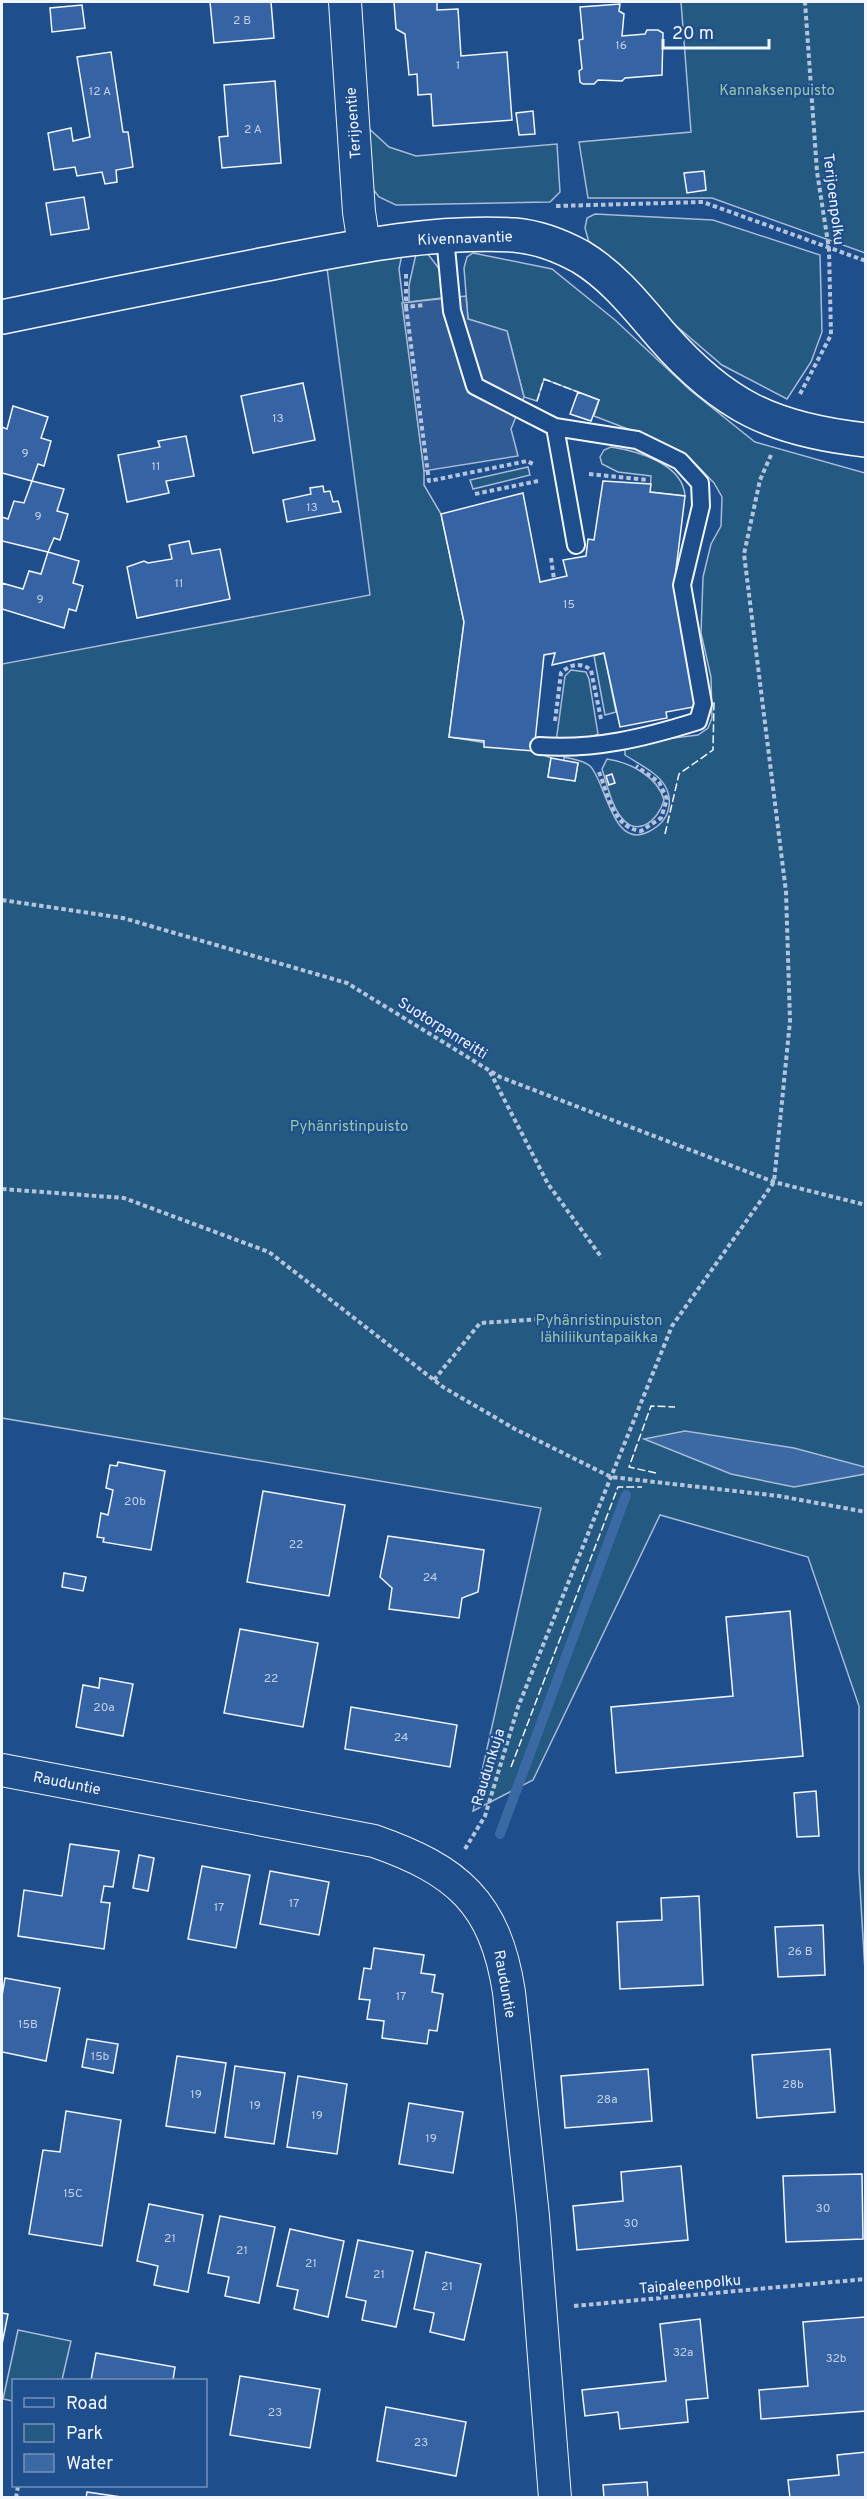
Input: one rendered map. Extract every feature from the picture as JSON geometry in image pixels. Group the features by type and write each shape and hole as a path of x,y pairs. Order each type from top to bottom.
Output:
{"street":[{"name":"Terijoentie","path":"345,2 359,212 364,245"},
{"name":"Kivennavantie","path":"2,317 364,245 446,237 526,237 556,246 581,258 615,283 694,372 749,412 784,424 833,436 866,440"},
{"name":"Rauduntie","path":"2,1770 374,1841 413,1855 447,1874 467,1891 495,1935 505,1965 540,2309 555,2498"}],"lane":[{"path":"446,237 452,311 475,386 555,427 637,440 680,461 700,483 701,506 682,585 704,704 698,721 605,746 545,747"},
{"path":"555,427 576,545"}],"path":[{"name":"Terijoenpolku","path":"801,392 831,335 829,249 817,172 805,2"},
{"path":"406,307 429,481 527,461 537,467 540,492"},
{"path":"774,1182 790,1021 786,892 744,554 760,480 784,424"},
{"path":"563,472 648,480"},
{"path":"475,494 539,481"},
{"path":"550,557 554,579"},
{"path":"545,747 561,673 567,667 577,664 591,669 605,746 597,765 617,816 626,827 634,830 648,829 661,818 666,809 665,791 652,775 605,746"},
{"name":"Suotorpanreitti","path":"2,900 123,918 347,983 500,1077 774,1182 866,1205"},
{"path":"489,1070 548,1184 602,1258"},
{"name":"Raudunkuja","path":"447,1874 485,1816 518,1707 672,1326 774,1182"},
{"path":"2,1189 123,1198 268,1252 434,1380 515,1429 611,1477 779,1496 866,1512"},
{"path":"434,1380 480,1323 557,1318"},
{"name":"Taipaleenpolku","path":"540,2309 866,2279"}],"green space":[{"name":"Kannaksenpuisto","path":"681,2 865,2 865,253 712,198 588,198 579,142 691,132"},
{"path":"364,124 389,147 416,156 557,144 560,192 550,202 396,205 379,197 369,184"},
{"path":"595,214 713,220 820,255 822,332 811,362 787,399 722,365 653,306 590,246 585,228 587,218"},
{"name":"Pyhänristinpuisto","path":"473,253 552,269 615,320 690,390 755,442 865,473 865,1971 859,1871 859,1706 808,1557 660,1515 533,1780 473,1811 541,1508 2,1418 2,664 370,595 327,268 402,254 399,269 424,485 441,514 464,622 449,737 534,751 551,758 548,777 575,781 578,763 564,761 564,757 584,762 596,774 618,823 626,831 636,835 648,832 663,820 668,812 669,796 660,780 650,770 625,755 625,750 641,742 698,735 708,728 712,718 711,677 701,633 703,577 711,544 721,526 722,497 714,483 690,458 654,439 594,416 599,400 544,379 537,401 524,397 507,331 468,319 464,268 467,257"},
{"path":"416,254 428,254 440,270 442,298 409,302 409,285"},
{"path":"611,447 646,456 668,467 682,485 685,496 650,492 651,476 618,472 602,464 600,457 604,450"},
{"path":"528,467 530,475 473,489 470,480"},
{"path":"604,653 616,712 605,715 594,656"},
{"path":"571,670 586,672 589,679 598,734 585,741 556,742 565,676"},
{"path":"607,759 634,767 656,784 664,800 653,820 641,826 634,826 621,817 602,769"},
{"path":"18,2330 71,2341 62,2379 12,2379 12,2401 3,2399"}],"shaded area":[{"path":"466,296 468,319 507,331 524,397 511,429 518,456 424,471 402,303"}],"water":[{"path":"685,1431 794,1448 865,1467 865,1474 794,1487 731,1474 644,1439"}],"building":[{"path":"210,2 271,2 274,38 214,43"},
{"path":"394,2 437,2 437,10 458,9 461,56 507,52 512,120 433,126 431,94 418,95 417,74 409,75 405,34 396,29"},
{"path":"620,4 619,11 624,14 622,36 645,34 647,30 658,30 663,33 662,75 625,78 622,81 598,80 594,84 583,84 580,82 579,71 582,69 579,40 583,39 580,7"},
{"path":"82,5 85,28 52,32 50,8"},
{"path":"111,52 123,132 128,132 133,167 116,170 117,182 105,184 102,172 77,176 75,167 54,170 48,133 71,128 73,141 90,137 77,57"},
{"path":"275,81 281,163 222,168 219,137 228,136 224,85"},
{"path":"533,111 535,134 519,135 516,113"},
{"path":"704,171 706,190 687,193 684,173"},
{"path":"84,197 89,229 51,235 46,203"},
{"path":"303,383 315,440 253,453 241,396"},
{"path":"578,392 599,400 591,421 570,414"},
{"path":"13,406 48,417 41,438 51,441 44,466 38,464 32,481 2,473 2,427 7,429"},
{"path":"186,436 194,476 166,481 169,493 127,502 118,455 160,447 158,441"},
{"path":"32,481 64,489 57,511 68,514 60,540 54,538 48,552 2,541 2,517 8,519 14,501 24,503"},
{"path":"603,481 651,484 650,492 685,496 674,586 699,706 666,712 667,718 620,727 604,653 552,665 555,653 544,655 534,751 484,747 484,741 449,737 464,622 441,514 523,493 540,582 567,576 563,560 586,556 588,539 594,540"},
{"path":"323,486 324,492 330,491 333,502 338,501 341,512 287,522 283,500 311,494 310,488"},
{"path":"189,541 192,554 220,549 230,599 137,618 127,567 144,561 148,563 172,559 169,545"},
{"path":"48,552 79,561 73,583 83,586 76,611 69,609 64,628 2,609 2,583 23,589 29,571 41,574"},
{"path":"551,758 578,763 575,781 548,777"},
{"path":"612,774 615,783 609,785 606,776"},
{"path":"118,1462 165,1471 151,1550 103,1542 104,1538 97,1537 101,1513 108,1515 113,1490 106,1488 110,1465 117,1466"},
{"path":"263,1491 345,1505 329,1596 247,1582"},
{"path":"388,1536 484,1550 478,1592 462,1598 459,1618 389,1609 392,1588 380,1577"},
{"path":"64,1573 86,1577 83,1591 62,1587"},
{"path":"790,1611 803,1756 616,1773 611,1707 733,1696 726,1617"},
{"path":"240,1629 318,1643 303,1727 224,1713"},
{"path":"100,1678 133,1684 123,1736 76,1727 83,1685 99,1688"},
{"path":"351,1707 457,1725 450,1767 345,1749"},
{"path":"816,1791 819,1836 797,1837 794,1793"},
{"path":"70,1844 119,1851 113,1887 104,1886 101,1902 110,1903 104,1949 18,1936 24,1890 62,1896"},
{"path":"139,1855 154,1858 148,1891 133,1888"},
{"path":"202,1866 250,1875 236,1948 188,1939"},
{"path":"270,1871 329,1882 319,1935 260,1924"},
{"path":"699,1896 703,1985 620,1989 617,1922 662,1920 661,1898"},
{"path":"823,1925 825,1975 778,1977 775,1927"},
{"path":"374,1948 424,1955 421,1973 435,1975 432,1992 443,1994 437,2031 429,2030 427,2044 382,2038 384,2021 367,2019 370,2000 359,1999 364,1968 371,1969"},
{"path":"5,1978 60,1988 46,2061 2,2052 2,1996"},
{"path":"87,2039 118,2044 113,2073 82,2067"},
{"path":"830,2049 835,2112 757,2118 752,2055"},
{"path":"177,2056 226,2063 215,2133 166,2126"},
{"path":"235,2066 285,2073 274,2144 225,2137"},
{"path":"648,2069 652,2121 565,2128 561,2076"},
{"path":"298,2076 347,2084 337,2154 287,2147"},
{"path":"409,2103 463,2112 453,2173 399,2164"},
{"path":"66,2111 121,2120 102,2246 29,2234 43,2150 60,2152"},
{"path":"681,2166 688,2240 577,2250 573,2206 623,2201 621,2172"},
{"path":"862,2174 863,2239 786,2242 783,2176"},
{"path":"149,2204 203,2215 188,2292 154,2285 158,2266 137,2261"},
{"path":"220,2216 275,2227 259,2303 225,2296 229,2277 208,2273"},
{"path":"290,2229 344,2241 328,2317 294,2309 298,2290 277,2286"},
{"path":"358,2240 413,2251 396,2327 362,2320 366,2301 346,2297"},
{"path":"426,2252 481,2264 464,2340 430,2332 434,2313 414,2309"},
{"path":"2,2313 8,2314 2,2344"},
{"path":"865,2317 866,2411 761,2419 759,2390 808,2386 803,2322"},
{"path":"700,2319 708,2398 686,2400 688,2422 620,2429 618,2412 585,2416 582,2390 666,2381 660,2324"},
{"path":"96,2353 175,2367 173,2379 91,2379"},
{"path":"240,2376 320,2389 310,2448 230,2435"},
{"path":"386,2407 466,2422 456,2476 377,2461"},
{"path":"866,2452 866,2498 790,2498 788,2480 839,2475 837,2455"},
{"path":"647,2482 648,2498 604,2498 603,2485"},
{"path":"87,2492 121,2497 121,2498 86,2498"}],"waterway":[{"path":"500,1834 626,1495"}],"fence":[{"path":"537,401 544,379 578,392"},
{"path":"665,834 679,774 713,750 714,702"},
{"path":"656,1473 629,1467 651,1406 675,1407"},
{"path":"511,1767 618,1487 642,1487"}],"park label":[{"name":"Pyhänristinpuiston lähiliikuntapaikka","path":"599,1328"}]}
